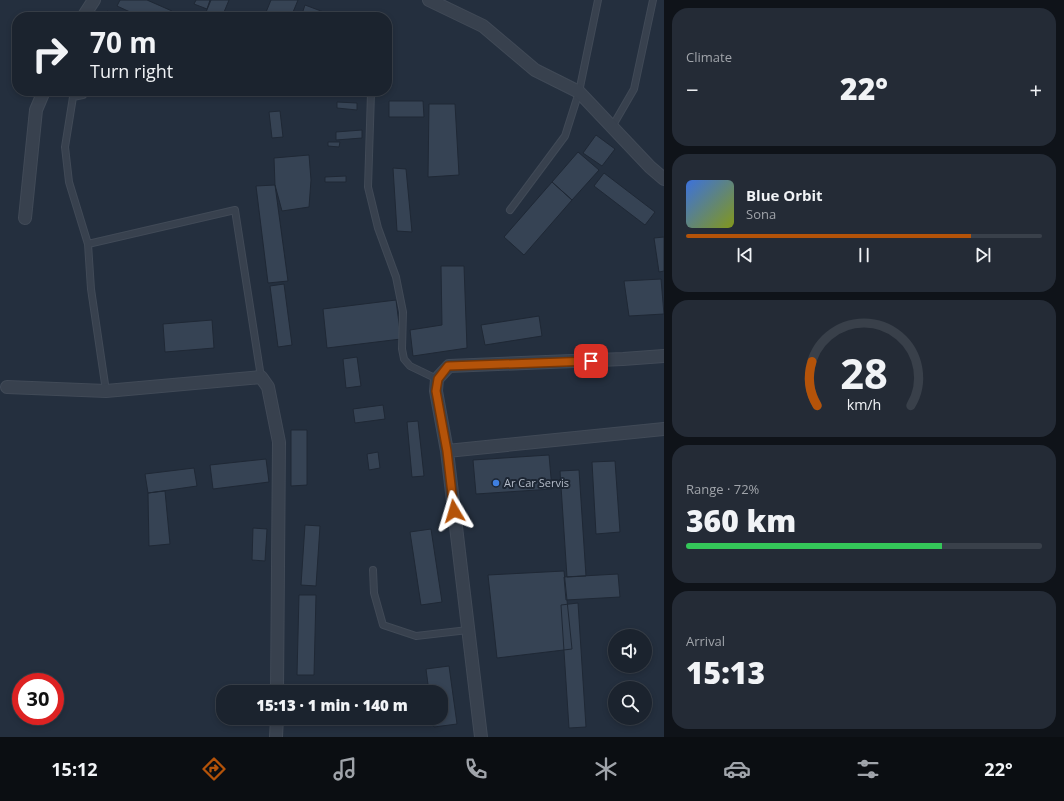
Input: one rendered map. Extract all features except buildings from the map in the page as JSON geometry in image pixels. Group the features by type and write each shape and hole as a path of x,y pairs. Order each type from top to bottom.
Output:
{"street":[{"path":"86,12 94,0"},
{"path":"429,0 482,26 535,70 579,92 650,167 664,179"},
{"path":"26,218 36,110 42,96"},
{"path":"481,737 447,451 436,391 438,379 448,366 623,360 664,356"},
{"path":"7,387 106,391 261,377 268,387 279,442 277,685"},
{"path":"447,451 664,429"},
{"path":"276,737 277,725"}],"lane":[{"path":"510,210 565,136 579,92 598,0"},
{"path":"612,127 634,89 653,0"},
{"path":"78,96 73,97 65,147 69,182 88,244 91,289 106,391"},
{"path":"371,96 368,187 378,228 396,277 403,312 402,349 404,359 410,366 438,379"},
{"path":"88,244 235,210 261,377"},
{"path":"372,570 374,593 383,625 416,636 468,630"}],"place":[{"name":"Ar Car Servis","path":"496,483"}],"route":[{"path":"454,511 447,451 436,391 438,379 448,366 591,361"}]}
